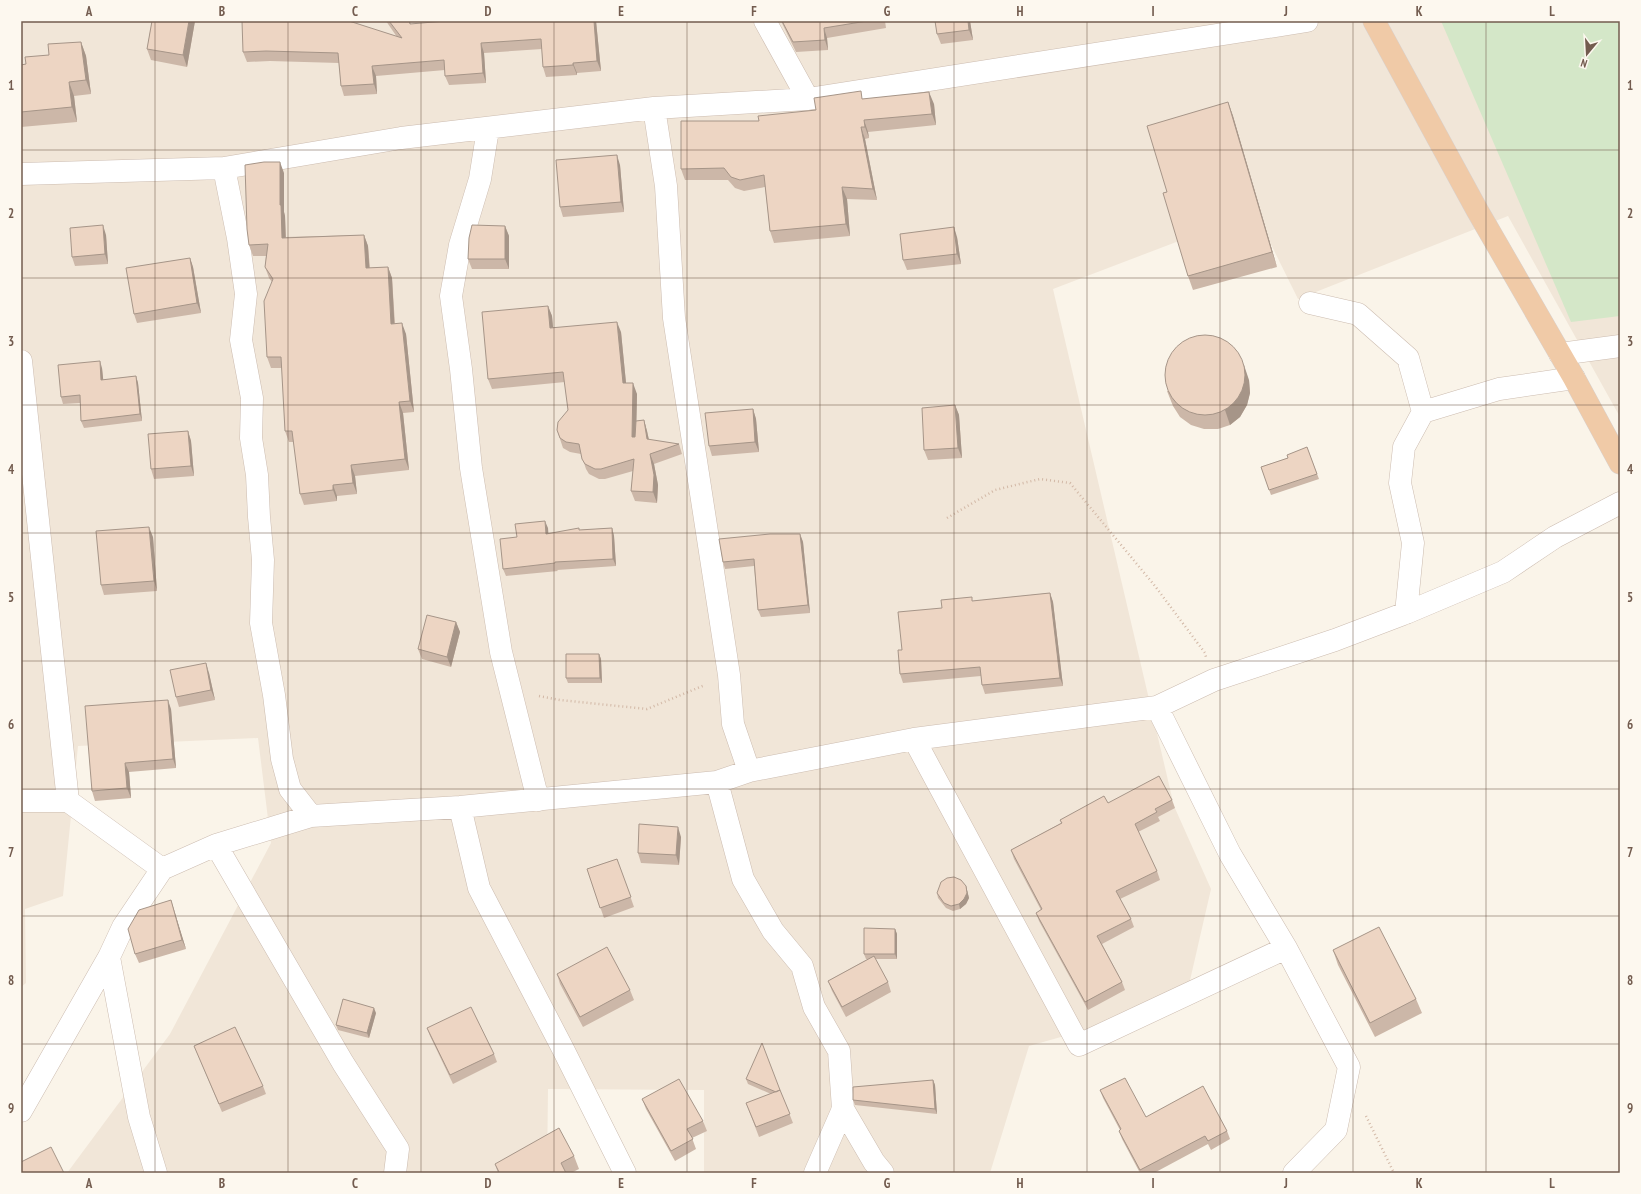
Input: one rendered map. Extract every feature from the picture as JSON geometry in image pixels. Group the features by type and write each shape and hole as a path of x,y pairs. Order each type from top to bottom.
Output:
{"highway":[{"path":"1374,21 1477,210 1574,378 1620,463"}],"street":[{"path":"765,21 808,99"},
{"path":"21,174 224,168 401,138 488,129 654,108 808,99 1308,21"},
{"path":"654,108 666,186 674,318 729,675 734,724 749,771"},
{"path":"488,129 480,179 460,245 451,296 461,369 471,468 501,652 538,800"},
{"path":"224,168 238,238 246,294 241,340 252,398 251,438 257,475 263,560 261,623 274,695 282,759 290,789 311,816"},
{"path":"1310,303 1358,314 1408,358 1423,412"},
{"path":"1560,354 1620,346"},
{"path":"21,361 68,801"},
{"path":"1406,613 1413,542 1400,483 1404,446 1423,412 1499,389 1574,378"},
{"path":"21,1111 109,957 122,927 162,869 216,845 311,816 460,807 717,782 749,771 914,739 1157,707 1214,680 1335,640 1406,613 1503,572 1555,537 1620,503"},
{"path":"1157,707 1230,854 1286,948 1349,1067 1336,1130 1294,1173"},
{"path":"914,739 1079,1045 1286,948"},
{"path":"717,782 743,879 773,931 802,966 814,1007 839,1051 843,1109 874,1162 883,1173"},
{"path":"21,801 68,801 162,869"},
{"path":"460,807 479,888 567,1056 625,1173"},
{"path":"216,845 343,1063 398,1149 395,1173"},
{"path":"109,957 139,1117 156,1173"},
{"path":"815,1173 843,1109"}],"path":[{"path":"947,518 995,490 1040,479 1070,483 1155,586 1204,653 1214,680"},
{"path":"537,696 560,700 647,709 729,675"},
{"path":"1364,1110 1369,1125 1394,1173"}],"shaded area":[{"path":"21,21 1620,21 1620,417 1508,216 1298,299 1255,212 1053,289 1174,806 1211,889 1185,1002 1029,1046 990,1173 704,1173 704,1090 548,1089 547,1173 67,1173 170,1034 271,843 258,738 78,746 63,896 25,909 26,983 21,987"}],"green space":[{"path":"1441,21 1620,21 1620,316 1571,322"}],"building":[{"path":"152,21 189,21 183,55 147,49"},
{"path":"242,21 349,21 402,38 389,21 409,21 410,24 445,21 594,21 597,61 573,63 573,65 543,67 541,39 481,43 483,73 445,76 444,60 372,66 374,84 341,86 338,53 266,51 243,52"},
{"path":"782,21 867,21 824,28 825,40 793,42"},
{"path":"935,21 968,21 969,30 937,34"},
{"path":"81,42 86,80 69,82 72,107 21,112 21,65 26,64 25,57 49,55 48,44"},
{"path":"861,91 862,99 929,92 932,114 864,120 865,127 861,127 873,189 842,187 846,224 770,231 764,175 740,180 731,177 724,168 681,169 681,121 759,121 758,116 816,110 814,98"},
{"path":"1228,102 1272,252 1188,276 1163,193 1167,192 1147,126"},
{"path":"617,155 621,202 560,207 556,160"},
{"path":"264,162 280,162 282,238 364,235 366,268 388,267 391,324 402,323 410,401 399,402 405,459 351,465 353,483 333,485 333,490 300,494 292,431 285,431 281,357 267,357 264,301 273,279 265,267 268,244 249,245 245,165"},
{"path":"103,225 105,254 72,257 70,228"},
{"path":"472,225 505,226 505,259 468,259 469,238"},
{"path":"954,227 957,254 903,260 900,234"},
{"path":"190,258 197,303 134,314 126,268"},
{"path":"548,306 550,328 617,322 623,383 633,383 632,437 635,437 636,421 644,420 647,439 679,444 650,454 654,475 653,492 631,491 634,459 601,469 595,469 585,464 582,459 579,444 566,442 560,438 557,430 558,422 568,410 563,372 488,379 482,312"},
{"path":"1205,335 1220,338 1233,347 1242,360 1245,375 1242,390 1233,403 1220,412 1205,415 1190,412 1177,403 1168,390 1165,375 1168,360 1177,347 1190,338"},
{"path":"100,361 101,380 136,376 140,414 81,421 80,395 61,397 58,365"},
{"path":"955,405 958,448 924,450 922,408"},
{"path":"753,409 755,442 709,446 705,413"},
{"path":"188,431 191,466 151,469 148,434"},
{"path":"1307,447 1317,474 1269,490 1261,467 1288,458 1287,455"},
{"path":"545,521 546,534 579,528 579,530 612,528 613,559 555,562 503,569 500,539 517,537 515,524"},
{"path":"149,527 154,581 101,585 96,531"},
{"path":"770,534 800,534 808,605 758,610 754,559 723,562 719,539"},
{"path":"1050,593 1060,678 982,685 980,667 900,674 898,650 902,650 898,612 942,608 941,600 972,597 972,601"},
{"path":"427,615 456,622 447,657 418,649"},
{"path":"566,654 599,654 600,678 566,678"},
{"path":"206,663 211,690 176,697 170,670"},
{"path":"168,700 173,759 125,763 127,788 92,791 85,706"},
{"path":"1159,776 1172,800 1155,809 1157,812 1135,824 1157,871 1116,891 1131,919 1097,936 1122,982 1085,1002 1036,913 1042,909 1011,850 1062,823 1060,820 1104,796 1108,803"},
{"path":"639,824 678,827 676,855 638,853"},
{"path":"617,859 631,897 600,908 587,869"},
{"path":"954,877 961,880 966,886 967,893 959,904 951,906 944,903 937,893 941,882 947,878"},
{"path":"171,900 182,940 135,954 128,929 139,910"},
{"path":"1379,927 1416,999 1370,1023 1333,950"},
{"path":"864,928 895,929 895,954 864,954"},
{"path":"607,947 630,990 580,1017 557,974"},
{"path":"874,956 888,982 842,1007 828,981"},
{"path":"343,999 374,1008 367,1033 336,1025"},
{"path":"471,1007 494,1054 450,1075 427,1028"},
{"path":"235,1027 263,1086 219,1104 194,1046"},
{"path":"762,1043 780,1090 776,1092 746,1079"},
{"path":"1125,1078 1146,1117 1203,1086 1227,1131 1208,1141 1205,1136 1140,1170 1119,1131 1121,1129 1100,1090"},
{"path":"679,1079 703,1121 687,1129 693,1139 671,1151 642,1099"},
{"path":"933,1080 935,1109 853,1100 853,1087"},
{"path":"780,1090 790,1114 756,1127 746,1103"},
{"path":"559,1128 574,1156 561,1163 566,1173 498,1173 499,1172 495,1164"},
{"path":"51,1147 64,1173 21,1173 21,1162"}]}
